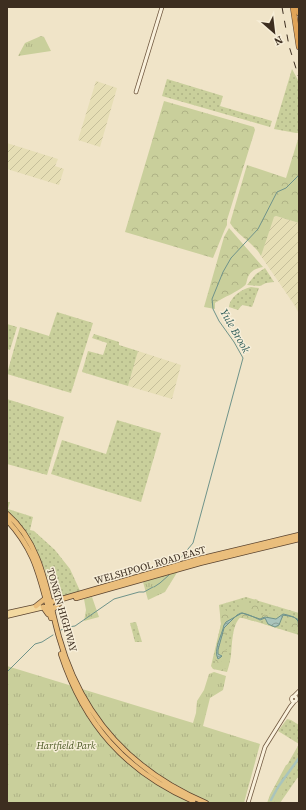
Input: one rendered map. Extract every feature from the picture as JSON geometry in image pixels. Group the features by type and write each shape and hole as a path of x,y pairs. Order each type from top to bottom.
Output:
{"highway":[{"path":"293,7 299,46"},
{"path":"298,7 299,13"},
{"name":"TONKIN HIGHWAY","path":"7,514 19,527 32,547 42,571 47,592 48,605 59,638 73,675 89,706 109,735 143,768 174,788 206,803"},
{"name":"TONKIN HIGHWAY","path":"7,520 29,550 37,567 63,660 88,713 109,743 127,761 144,774 177,794 198,803"},
{"name":"WELSHPOOL ROAD EAST","path":"48,605 56,601 299,535"},
{"name":"WELSHPOOL ROAD EAST","path":"48,605 200,561 299,539"},
{"path":"47,592 53,600 56,601"},
{"path":"36,606 48,605"}],"main road":[{"path":"135,91 162,7"},
{"name":"WELSHPOOL ROAD EAST","path":"7,614 48,605"},
{"name":"WELSHPOOL ROAD EAST","path":"7,614 36,606"},
{"path":"248,803 265,746 293,701 296,700 295,697 299,692"}],"shaded area":[{"path":"96,81 117,88 100,147 78,140"},
{"path":"7,143 58,159 55,166 64,169 59,185 7,169"},
{"path":"276,216 299,223 299,314 261,256 273,218"},
{"path":"138,351 181,365 172,399 128,386"}],"green space":[{"path":"41,36 44,37 51,51 18,56 25,43"},
{"path":"292,69 299,82 299,133 274,129"},
{"path":"167,79 223,96 220,106 272,121 270,127 162,96"},
{"path":"164,101 254,127 255,130 227,220 227,225 213,258 125,232"},
{"path":"299,136 299,223 276,216 274,217 261,256 254,247 233,228 230,223 247,165 286,178"},
{"path":"229,228 263,267 252,272 248,276 244,286 215,303 215,309 204,307 224,237"},
{"path":"265,268 274,282 266,283 260,286 247,285 256,274"},
{"path":"251,287 259,288 252,307 242,305 238,310 229,307 230,303 237,294"},
{"path":"57,312 93,323 71,393 7,374 20,327 49,336"},
{"path":"7,324 17,327 10,350 7,349"},
{"path":"94,334 119,342 119,345 138,351 128,386 82,372 88,351 103,355 107,343 92,338"},
{"path":"7,399 64,417 47,475 7,464"},
{"path":"117,420 161,433 141,502 51,474 62,440 106,454"},
{"path":"7,502 10,502 8,509 33,517 30,530 34,531 55,550 70,569 81,593 56,600 31,540 7,511"},
{"path":"178,571 165,592 148,600 143,582"},
{"path":"92,597 99,617 84,621 86,610 84,599"},
{"path":"246,597 299,613 299,635 241,617 234,629 231,656 227,672 213,669 211,666 221,624 219,605"},
{"path":"242,598 251,605 255,599 258,600 256,603 259,607 258,611 261,616 264,613 266,615 271,613 276,618 278,616 277,613 283,612 299,617 297,628 294,631 288,628 288,624 285,619 285,626 283,626 282,623 280,629 264,624 263,620 253,621 238,618 232,627 226,630 224,646 222,648 223,650 227,650 226,655 230,656 227,669 223,668 220,670 215,668 215,663 222,661 216,662 214,657 221,624 220,610 225,609 227,612 234,613 239,611 237,601"},
{"path":"136,622 142,642 135,642 130,623"},
{"name":"Hartfield Park","path":"7,666 193,723 197,701 204,690 209,674 214,672 226,676 223,690 210,698 203,726 260,744 244,803 7,803"},
{"path":"287,719 299,725 299,744 278,731"},
{"path":"299,744 298,777 280,803 267,803 270,795"},
{"path":"289,764 288,775 282,795 273,803 268,802 270,795 286,765"}],"water":[{"path":"283,614 293,617 283,615 279,625 275,627 268,624 265,618 260,620 253,617 260,619 265,617 276,619"},
{"path":"235,617 224,628 218,650 218,654 222,656 218,659 217,647 224,625 226,622"}],"waterway":[{"name":"Yule Brook","path":"178,561 193,543 243,358 219,321 213,309 212,299 223,272 231,258 258,229 277,192 286,188 299,175"},
{"name":"Yule Brook","path":"154,587 169,575"},
{"name":"Yule Brook","path":"61,630 75,626 114,599 144,592 153,587"},
{"name":"Yule Brook","path":"7,672 35,644 42,642 53,635"},
{"path":"271,800 278,787 299,758"}],"railway":[{"path":"282,7 289,46 299,78"}]}
